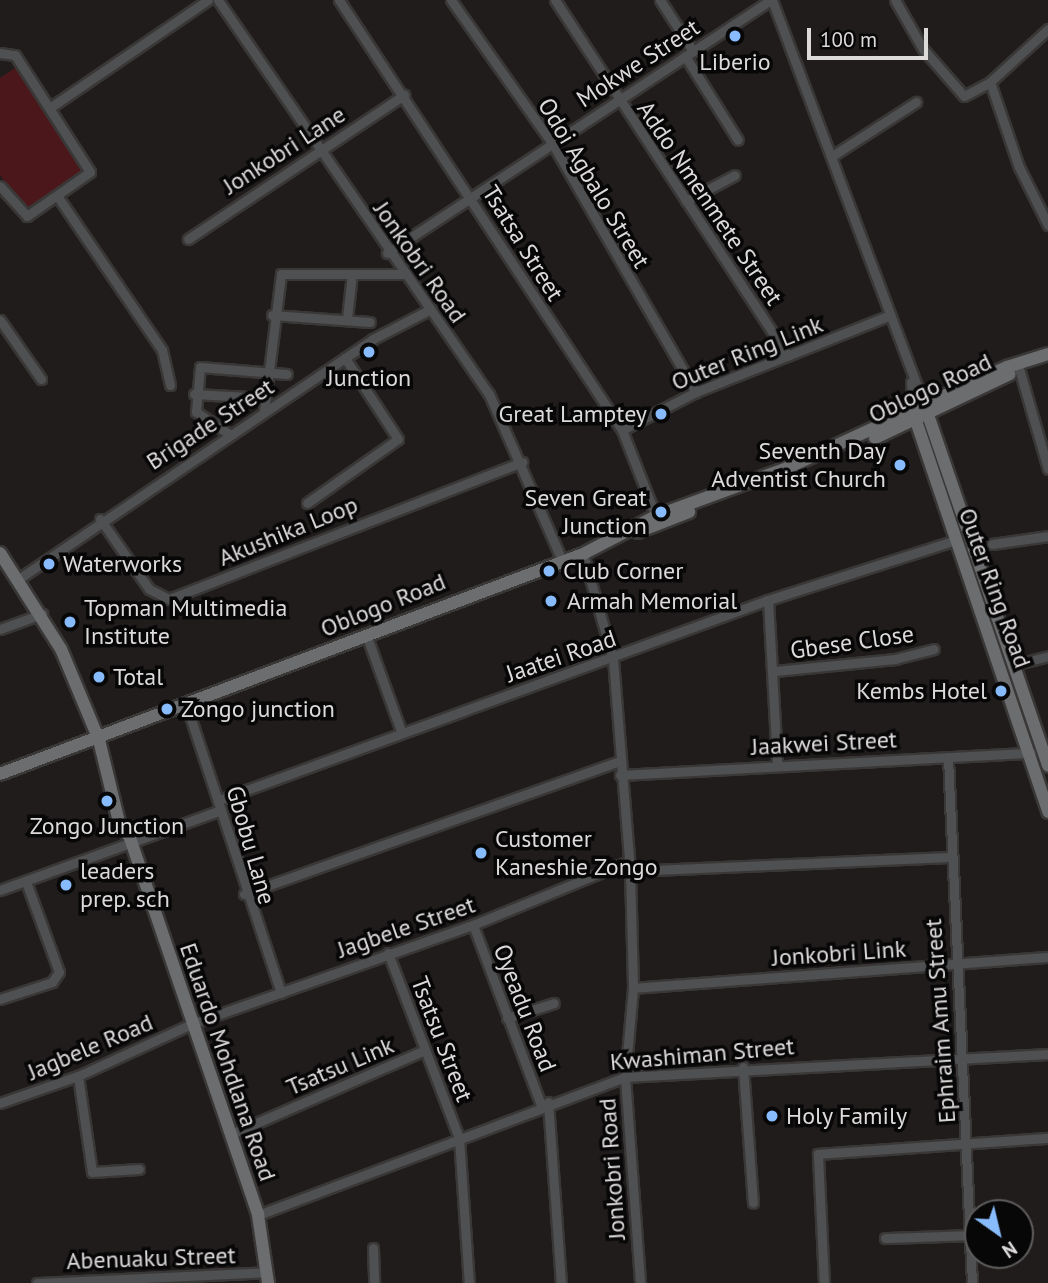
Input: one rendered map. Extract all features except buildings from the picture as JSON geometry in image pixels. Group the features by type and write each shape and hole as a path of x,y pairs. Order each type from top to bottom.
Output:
{"main road":[{"name":"Oblogo Road","path":"0,774 187,707 583,554 920,413 1016,366 1048,354"},
{"name":"Outer Ring Road","path":"920,413 956,540 1048,812"},
{"name":"Outer Ring Road","path":"920,413 1017,664 1048,766"},
{"name":"Eduardo Mohdlana Road","path":"0,553 42,614 99,740 119,822 130,838 258,1215 267,1278"}],"street":[{"path":"51,107 208,0"},
{"name":"Jonkobri Road","path":"218,0 387,253 489,394 522,461 562,560"},
{"name":"Tsatsa Street","path":"339,0 622,430 657,521"},
{"name":"Odoi Agbalo Street","path":"451,0 552,142 696,392"},
{"name":"Addo Nmenmete Street","path":"555,0 617,99 788,356"},
{"path":"660,0 738,140"},
{"name":"Mokwe Street","path":"387,253 617,99 772,0"},
{"name":"Outer Ring Road","path":"772,0 832,156 911,377 920,413"},
{"path":"895,0 959,93 970,96 990,82 1048,29"},
{"path":"0,53 15,55 51,107 90,172 58,197 23,216 0,187"},
{"path":"990,82 1019,167 1048,225"},
{"name":"Jonkobri Lane","path":"188,239 404,95"},
{"path":"832,156 916,102"},
{"path":"686,201 735,175"},
{"path":"58,197 162,350 170,385"},
{"path":"264,411 270,370 272,315 281,274 402,274"},
{"path":"347,318 352,274"},
{"name":"Brigade Street","path":"17,580 100,519 264,411 345,358 429,310"},
{"path":"272,315 347,318 370,322"},
{"name":"Outer Ring Link","path":"622,430 696,392 888,316"},
{"path":"0,320 41,379"},
{"path":"307,503 398,439 345,358"},
{"path":"229,434 200,418 194,394 204,365 270,370 287,374"},
{"path":"1016,366 1043,433 1048,469"},
{"path":"194,394 266,398"},
{"name":"Akushika Loop","path":"100,519 149,589 169,598 522,461"},
{"path":"992,544 1048,536"},
{"name":"Jaatei Road","path":"0,890 26,882 401,731 613,659 768,600 956,540"},
{"name":"Jonkobri Road","path":"583,554 613,659 620,775 630,866 633,988 625,1077 639,1283"},
{"path":"768,600 775,671 777,763"},
{"path":"0,629 42,614"},
{"path":"367,637 401,731"},
{"name":"Gbese Close","path":"775,671 895,659 934,649"},
{"path":"1017,664 1048,656"},
{"name":"Gbobu Lane","path":"187,707 220,805 244,894 281,993"},
{"name":"Jaakwei Street","path":"620,775 777,763 1030,753"},
{"name":"Ephraim Amu Street","path":"948,757 954,964 969,1199"},
{"path":"244,894 620,761"},
{"name":"Jagbele Street","path":"194,1023 473,925 630,866 951,857"},
{"path":"0,999 58,977 58,960 26,882"},
{"name":"Oyeadu Road","path":"473,925 507,1018 545,1103 561,1283"},
{"name":"Tsatsu Street","path":"388,953 459,1138 470,1283"},
{"name":"Jonkobri Link","path":"633,988 1048,957"},
{"path":"507,1018 554,1003"},
{"name":"Jagbele Road","path":"0,1103 78,1076 194,1023"},
{"name":"Tsatsu Link","path":"231,1134 425,1050"},
{"name":"Kwashiman Street","path":"258,1215 545,1103 625,1077 743,1067 961,1055 1048,1054"},
{"path":"743,1067 753,1203"},
{"path":"78,1076 92,1172 139,1170"},
{"path":"824,1283 818,1154 1048,1138"},
{"path":"885,1238 964,1235"},
{"path":"373,1248 374,1283"},
{"name":"Abenuaku Street","path":"37,1283 267,1278"}],"shaded area":[{"path":"18,66 89,170 26,213 0,175 0,78"}],"place":[{"name":"Liberio","path":"735,36"},
{"name":"Junction","path":"369,352"},
{"name":"Great Lamptey","path":"661,414"},
{"name":"Seventh Day Adventist Church","path":"900,465"},
{"name":"Seven Great Junction","path":"661,512"},
{"name":"Waterworks","path":"49,564"},
{"name":"Club Corner","path":"549,571"},
{"name":"Armah Memorial","path":"551,601"},
{"name":"Topman Multimedia Institute","path":"70,622"},
{"name":"Total","path":"99,677"},
{"name":"Kembs Hotel","path":"1001,691"},
{"name":"Zongo junction","path":"167,709"},
{"name":"Zongo Junction","path":"107,801"},
{"name":"Customer Kaneshie Zongo","path":"481,853"},
{"name":"leaders prep. sch","path":"66,885"},
{"name":"Holy Family","path":"772,1116"}]}
